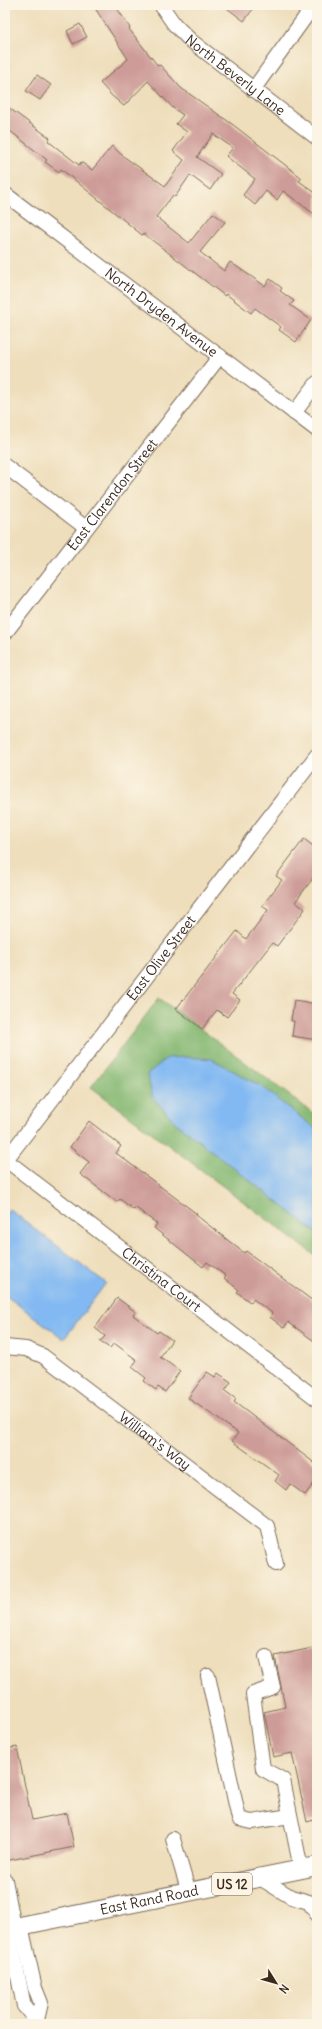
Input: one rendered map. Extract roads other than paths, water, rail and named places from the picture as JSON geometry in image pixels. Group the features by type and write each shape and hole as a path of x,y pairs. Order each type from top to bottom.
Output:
{"main road":[{"name":"East Rand Road","path":"12,1927 309,1868"}],"street":[{"name":"North Beverly Lane","path":"161,5 174,24 190,40 317,138"},
{"path":"253,90 314,5"},
{"name":"North Dryden Avenue","path":"5,194 317,430"},
{"name":"East Clarendon Street","path":"5,634 220,356"},
{"path":"294,413 317,383"},
{"path":"5,466 86,528"},
{"name":"East Olive Street","path":"6,1161 317,755"},
{"name":"Christina Court","path":"6,1161 317,1399"},
{"name":"William's Way","path":"5,1347 26,1349 43,1356 267,1526 276,1564"},
{"path":"266,1657 272,1687 253,1694 263,1769 283,1780 290,1816 309,1868"},
{"path":"208,1676 238,1819 252,1822 290,1816"},
{"path":"173,1839 189,1893"},
{"path":"260,1878 291,1897 309,1902 317,1914"},
{"path":"5,1880 24,2006 38,2022"}],"water":[{"path":"187,1057 212,1059 262,1087 317,1130 317,1233 176,1123 153,1098 147,1074 167,1058"},
{"path":"9,1209 106,1283 64,1339 5,1295 5,1215"}]}
